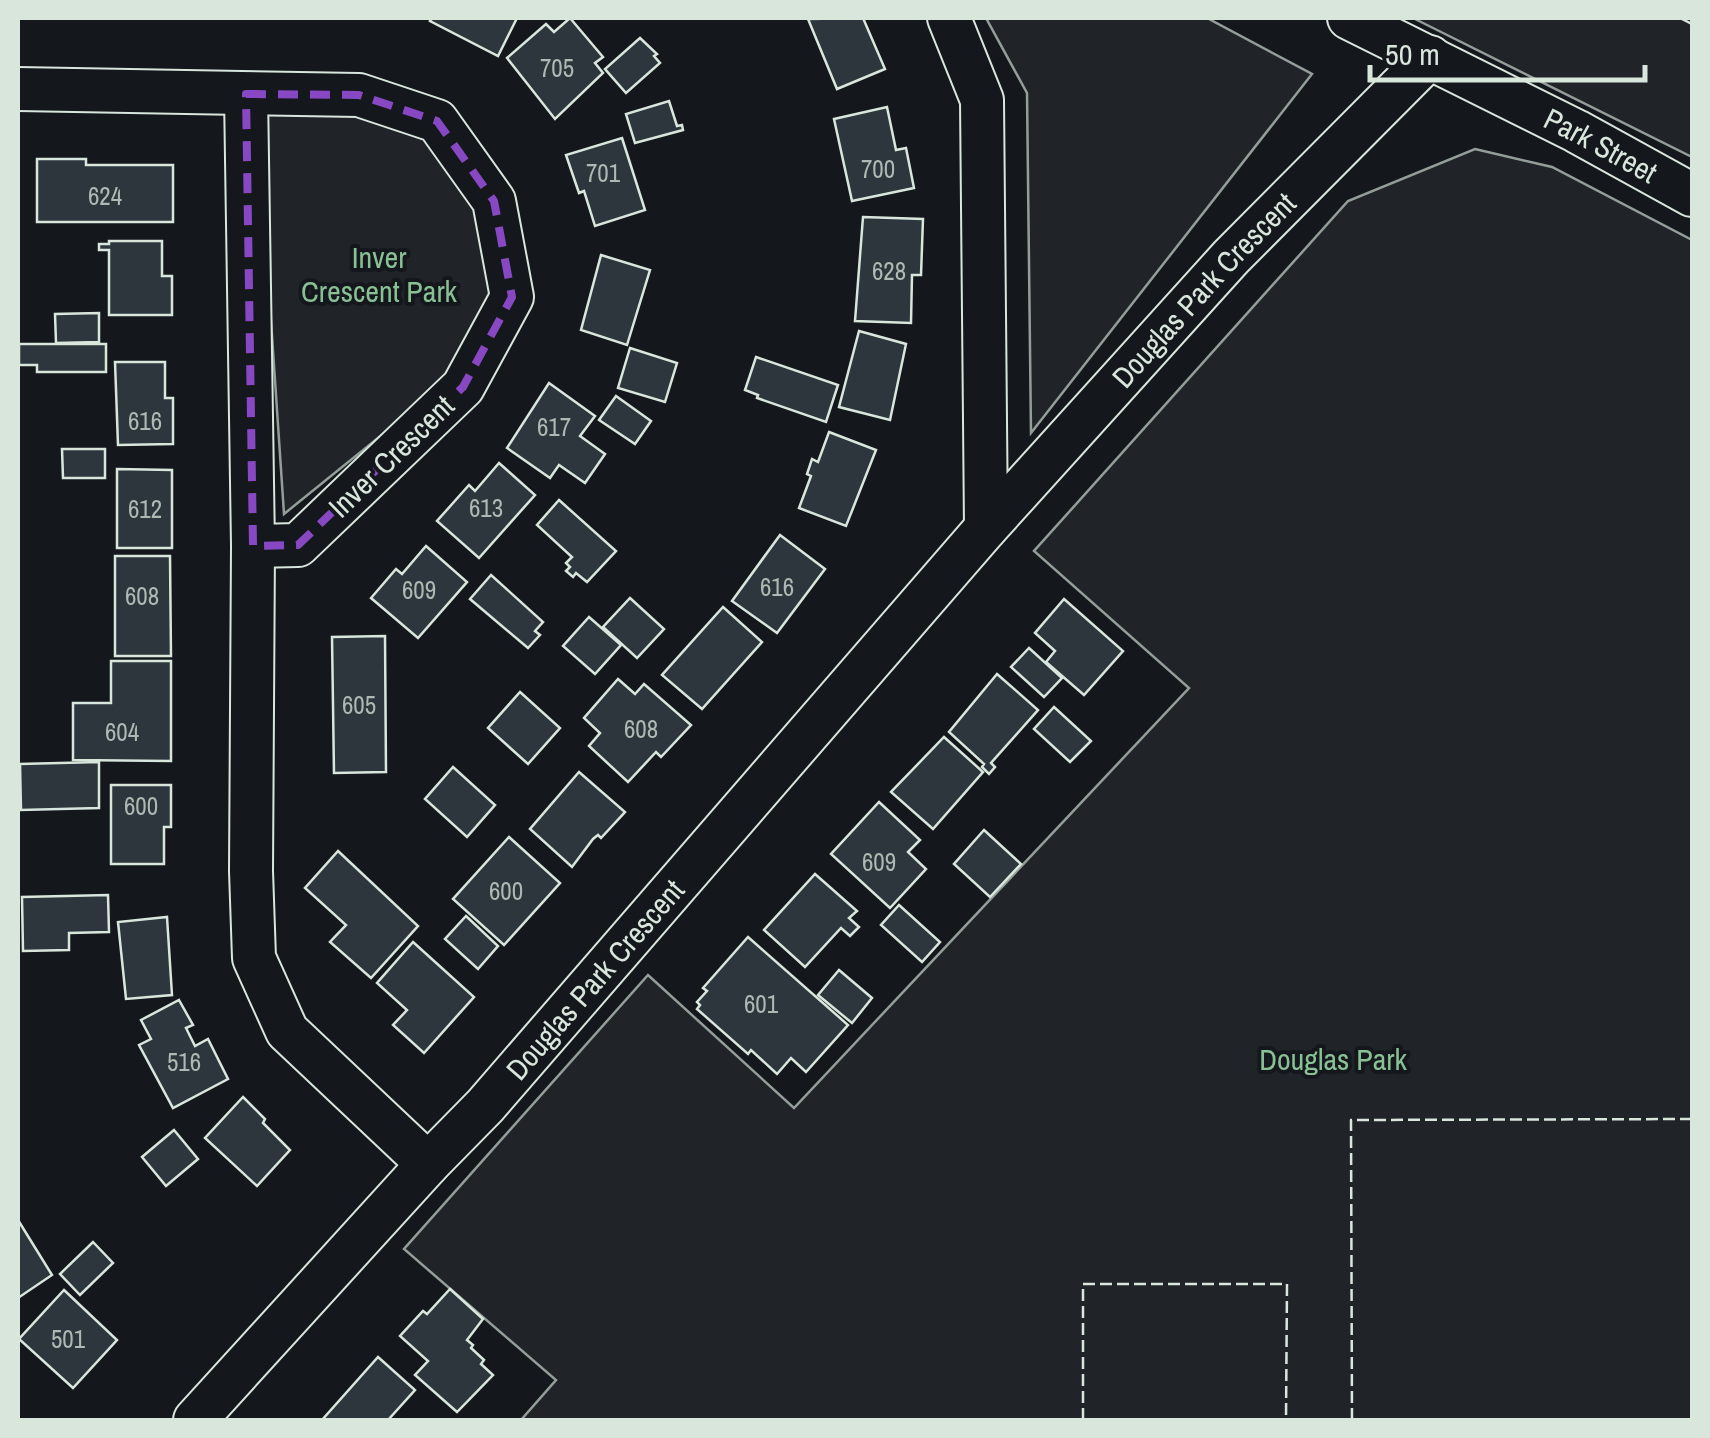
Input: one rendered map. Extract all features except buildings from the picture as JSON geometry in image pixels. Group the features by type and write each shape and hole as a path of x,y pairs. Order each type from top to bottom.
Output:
{"street":[{"path":"949,18 982,100 986,528"},
{"name":"Park Street","path":"1349,18 1692,195"},
{"name":"Douglas Park Crescent","path":"195,1420 485,1106 986,528 1231,256 1430,57"},
{"name":"Inver Crescent","path":"18,89 359,95 437,121 494,201 512,297 462,387 298,545 253,546"},
{"path":"246,94 253,546 250,871 254,958 288,1031 428,1164"}],"highlighted area":[{"path":"246,94 359,95 437,121 494,201 512,297 463,387 298,545 253,546"}],"green space":[{"path":"986,18 1207,18 1312,74 1031,433 1027,93"},
{"path":"1413,18 1692,18 1692,157"},
{"name":"Inver Crescent Park","path":"257,113 351,113 422,136 479,209 498,294 451,379 284,514"},
{"name":"Douglas Park","path":"1475,149 1552,167 1692,240 1692,1420 521,1420 556,1380 404,1249 648,975 794,1108 1189,688 1034,551 1348,201"}],"fence":[{"path":"1680,18 1692,24"},
{"path":"1352,1420 1351,1120 1692,1119"},
{"path":"1083,1420 1083,1284 1287,1284 1286,1420"}]}
